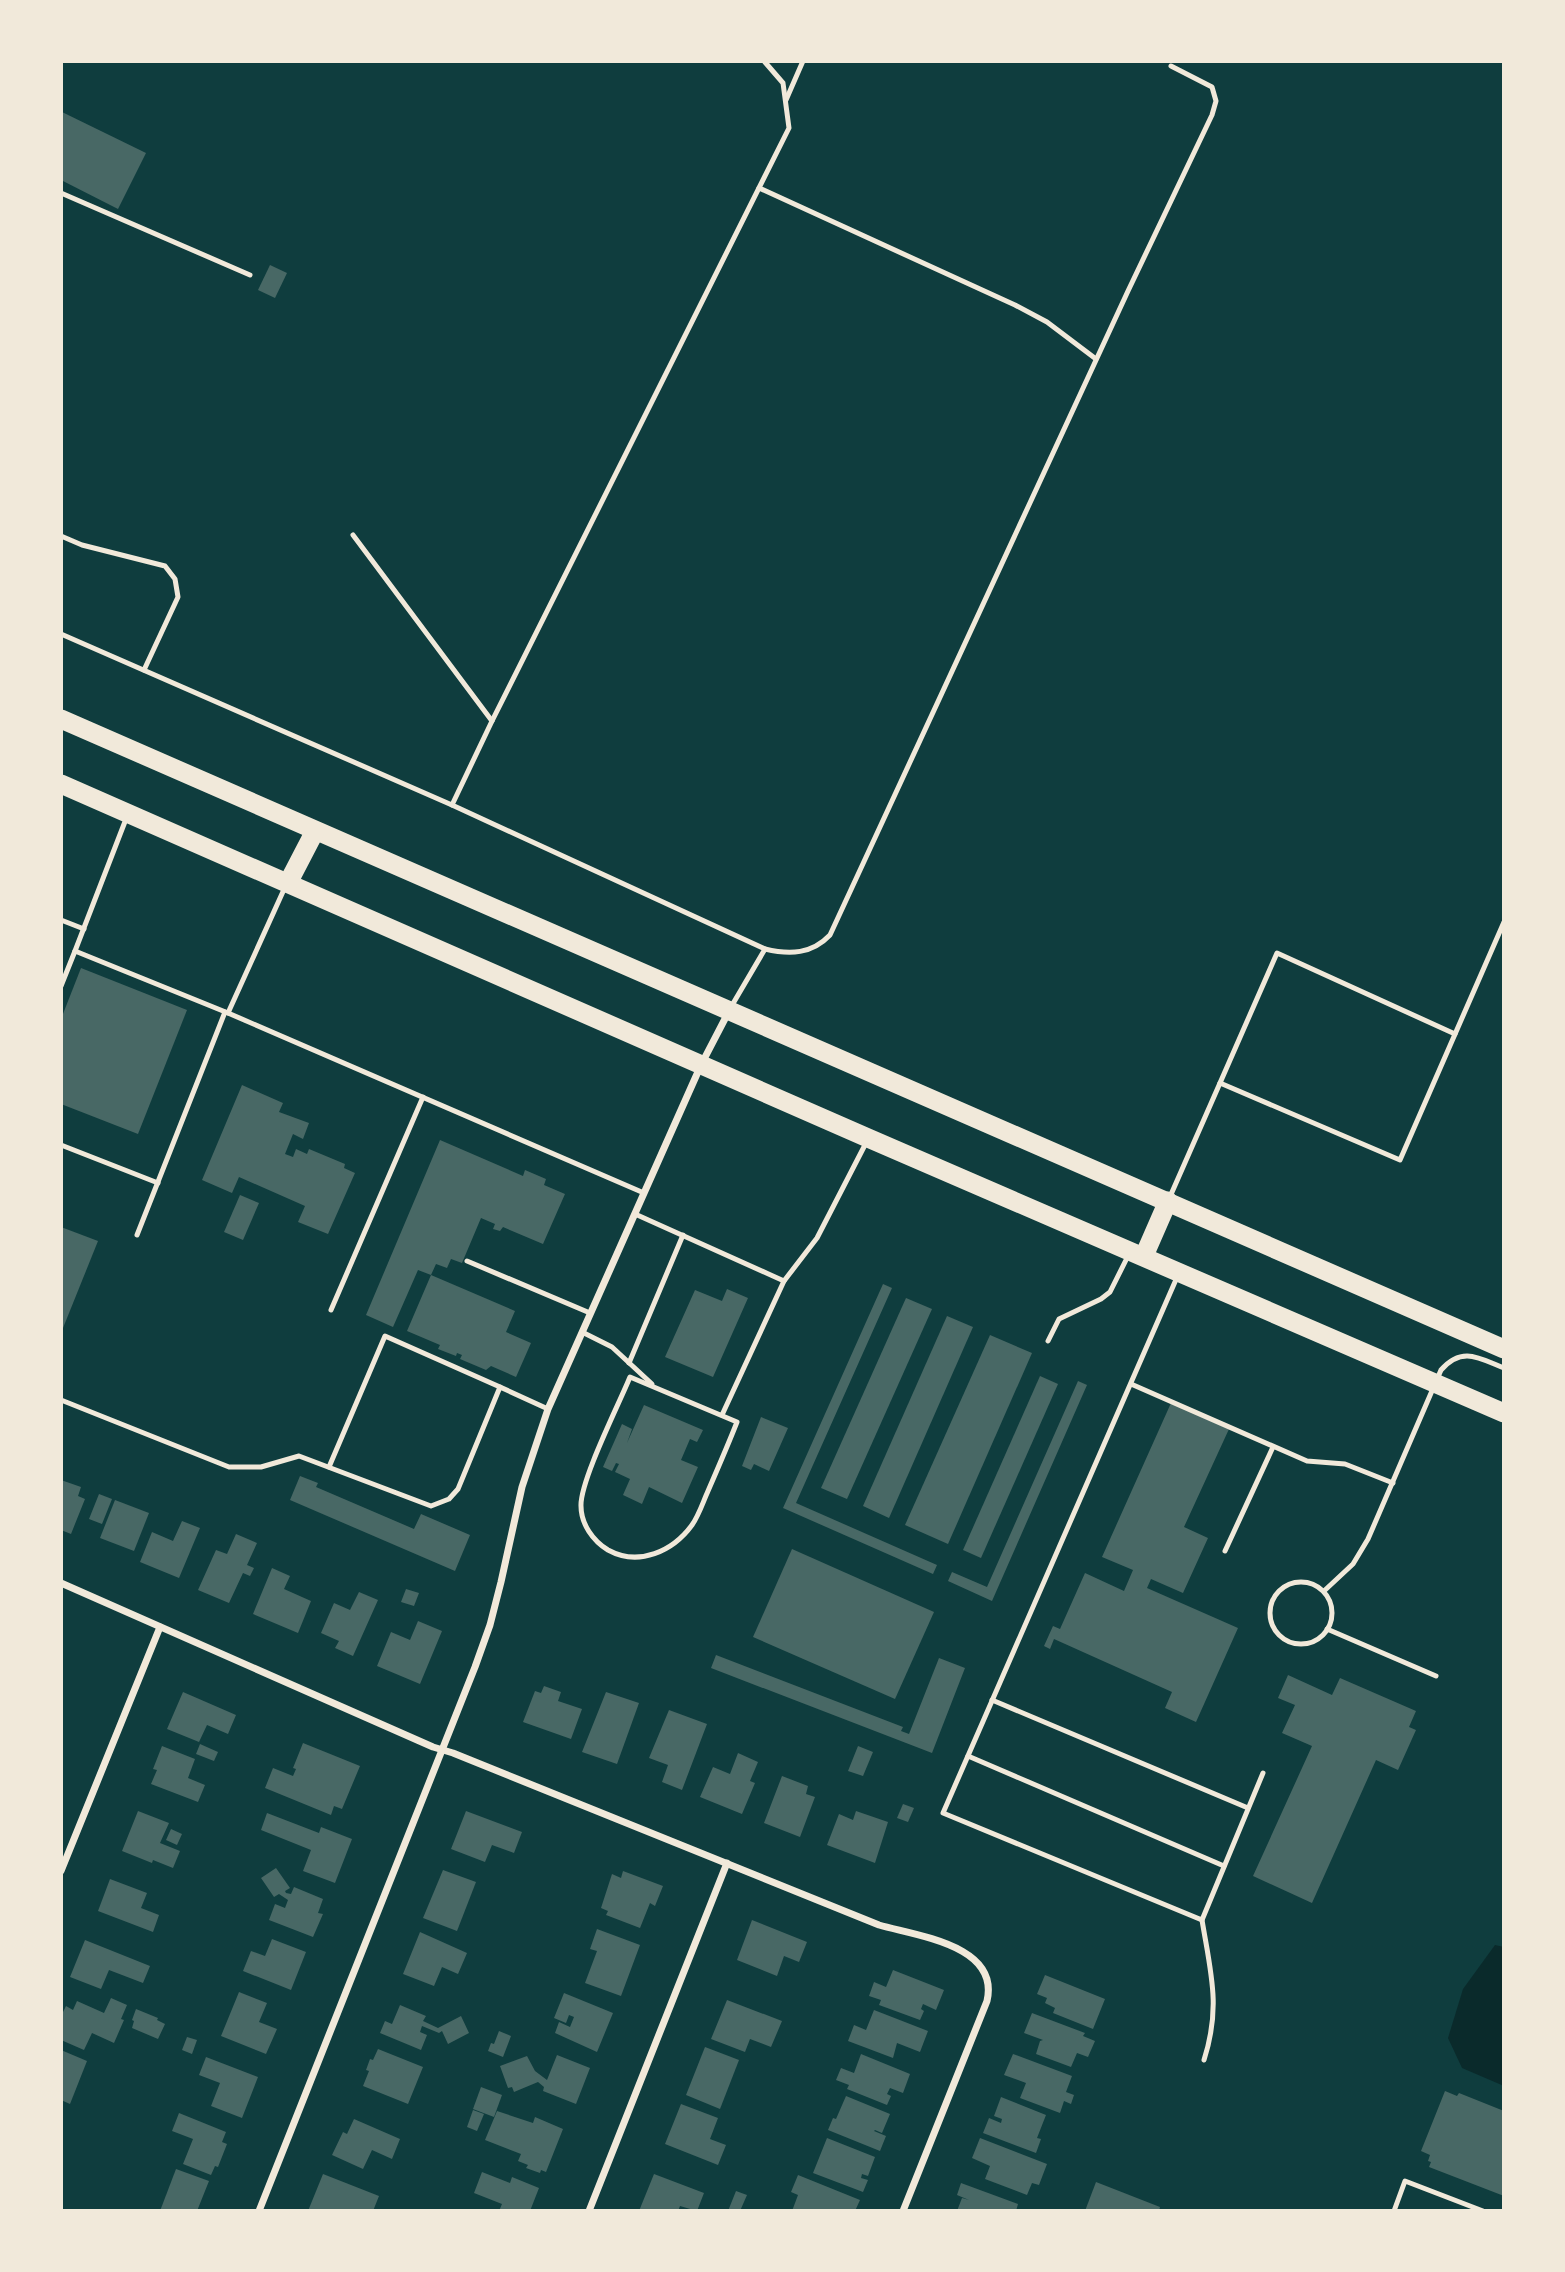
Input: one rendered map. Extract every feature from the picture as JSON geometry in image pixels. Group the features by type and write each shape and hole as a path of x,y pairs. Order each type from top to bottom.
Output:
{"highway":[{"path":"61,719 1504,1349"},
{"path":"61,784 1504,1413"},
{"path":"288,883 315,831"},
{"path":"1137,1253 1168,1201"}],"street":[{"path":"259,2211 490,1625 522,1487 548,1409 701,1065 730,1010"},
{"path":"61,1583 442,1750 879,1925 951,1946 967,1954 984,1970 988,1979 987,2001 903,2211"},
{"path":"61,1871 160,1627"},
{"path":"589,2211 727,1863"}],"lane":[{"path":"452,805 789,128 783,83 764,61"},
{"path":"785,101 803,61"},
{"path":"61,634 452,805 765,949 786,953 816,947 830,935 1096,359 1212,116 1216,101 1212,87 1171,66"},
{"path":"759,188 1015,305 1047,322 1096,359"},
{"path":"61,192 250,275"},
{"path":"353,535 492,721"},
{"path":"61,536 82,545 165,566 175,579 178,597 144,670"},
{"path":"61,986 128,813"},
{"path":"137,1234 227,1012 288,883"},
{"path":"61,920 84,929"},
{"path":"1220,1083 1400,1160 1504,922"},
{"path":"730,1010 765,949"},
{"path":"75,951 227,1012 644,1193"},
{"path":"1168,1201 1277,953 1455,1034"},
{"path":"61,965 68,968"},
{"path":"331,1310 423,1097"},
{"path":"722,1415 784,1281 817,1238 868,1138"},
{"path":"61,1145 158,1183"},
{"path":"635,1214 784,1281"},
{"path":"629,1363 683,1235"},
{"path":"1048,1341 1059,1319 1110,1292 1137,1253"},
{"path":"467,1261 590,1313"},
{"path":"1180,1272 943,1813 1202,1920"},
{"path":"582,1332 612,1347 655,1387"},
{"path":"329,1468 385,1336 548,1409"},
{"path":"1324,1591 1353,1564 1393,1483 1441,1370 1449,1361 1473,1356 1504,1368"},
{"path":"630,1377 722,1415 737,1422 694,1522 687,1532 657,1554 628,1556 609,1550 593,1538 584,1521 580,1505 588,1477 630,1377"},
{"path":"1131,1384 1307,1461 1345,1464 1393,1483"},
{"path":"61,1400 229,1467 261,1467 299,1456 431,1506 440,1504 458,1489 500,1387"},
{"path":"1225,1551 1273,1447"},
{"path":"1292,1582 1312,1583 1324,1591 1332,1605 1333,1615 1327,1629 1316,1640 1295,1644 1277,1633 1269,1614 1276,1594 1292,1582"},
{"path":"1327,1629 1436,1676"},
{"path":"992,1700 1248,1808"},
{"path":"968,1756 1224,1866"},
{"path":"1204,2060 1212,2034 1214,1989 1202,1920 1263,1773"},
{"path":"1394,2211 1405,2181 1483,2211"}],"water":[{"path":"1495,1945 1504,1947 1504,2086 1462,2068 1448,2038 1463,1989"}],"building":[{"path":"62,112 146,153 118,209 61,180"},
{"path":"270,265 287,273 275,298 258,290"},
{"path":"81,968 187,1010 138,1134 61,1104 61,1019"},
{"path":"242,1085 283,1103 279,1112 309,1123 303,1139 293,1134 285,1154 293,1157 296,1149 307,1154 309,1149 345,1164 344,1168 355,1173 328,1234 298,1222 305,1206 239,1177 232,1193 202,1180"},
{"path":"440,1140 523,1176 525,1170 546,1179 544,1185 565,1194 543,1244 503,1227 500,1231 493,1229 495,1224 481,1218 462,1263 451,1259 447,1268 436,1264 431,1275 418,1270 393,1327 366,1315"},
{"path":"240,1195 259,1203 243,1240 224,1232"},
{"path":"61,1227 98,1241 61,1333"},
{"path":"431,1275 515,1311 506,1332 531,1343 516,1377 491,1366 486,1370 460,1359 462,1355 457,1353 456,1356 438,1349 440,1345 407,1331"},
{"path":"883,1284 892,1288 796,1503 937,1565 933,1574 783,1508"},
{"path":"727,1289 748,1298 713,1377 665,1357 695,1290 722,1301"},
{"path":"906,1298 932,1309 847,1499 821,1488"},
{"path":"947,1316 973,1327 889,1518 863,1506"},
{"path":"990,1335 1032,1353 948,1544 905,1525"},
{"path":"1040,1376 1058,1384 981,1558 963,1550"},
{"path":"1078,1381 1087,1385 992,1601 948,1581 952,1572 987,1587"},
{"path":"1171,1403 1229,1429 1184,1527 1208,1538 1183,1593 1151,1579 1147,1588 1238,1628 1196,1722 1165,1708 1172,1692 1054,1639 1050,1649 1044,1646 1053,1626 1060,1629 1085,1573 1124,1591 1133,1570 1102,1557"},
{"path":"644,1405 703,1430 697,1442 690,1439 681,1460 698,1467 682,1503 649,1487 642,1504 623,1495 630,1479 615,1472 619,1464 616,1463 612,1471 603,1467 622,1424 632,1429 627,1443"},
{"path":"761,1417 788,1428 769,1471 754,1464 751,1470 742,1466"},
{"path":"300,1476 318,1483 316,1487 414,1529 421,1514 470,1535 455,1571 290,1500"},
{"path":"61,1480 81,1487 78,1496 85,1499 71,1534 61,1530"},
{"path":"99,1494 112,1499 102,1524 89,1519"},
{"path":"115,1500 149,1513 134,1551 100,1538"},
{"path":"182,1521 200,1528 179,1578 140,1562 152,1532 173,1541"},
{"path":"236,1534 257,1543 247,1565 254,1568 250,1576 243,1573 229,1603 198,1590 216,1550 227,1554"},
{"path":"792,1549 934,1612 895,1699 753,1637"},
{"path":"272,1568 290,1576 284,1589 311,1601 298,1633 253,1614"},
{"path":"406,1589 419,1593 414,1606 401,1602"},
{"path":"359,1592 378,1600 353,1656 335,1648 339,1641 321,1633 334,1603 350,1610"},
{"path":"418,1621 442,1631 420,1684 377,1666 391,1632 410,1640"},
{"path":"716,1655 903,1727 901,1731 909,1734 939,1658 965,1668 932,1753 711,1668"},
{"path":"1288,1675 1332,1695 1340,1678 1416,1711 1409,1727 1416,1730 1398,1770 1376,1760 1312,1903 1253,1876 1312,1746 1282,1733 1295,1705 1278,1698"},
{"path":"544,1686 561,1692 558,1701 582,1709 571,1739 523,1722 535,1691 541,1693"},
{"path":"183,1692 236,1715 228,1734 207,1725 199,1742 167,1729"},
{"path":"606,1692 639,1703 617,1764 582,1752"},
{"path":"669,1710 707,1724 682,1790 662,1782 668,1765 649,1758"},
{"path":"303,1743 360,1766 342,1809 334,1806 331,1815 265,1788 273,1768 293,1776 296,1769 293,1768"},
{"path":"200,1744 218,1752 214,1761 196,1754"},
{"path":"162,1746 195,1759 188,1778 205,1785 198,1802 151,1784 157,1770 153,1769"},
{"path":"858,1746 873,1752 863,1776 848,1771"},
{"path":"738,1753 758,1762 750,1781 755,1783 742,1814 700,1797 713,1767 730,1774"},
{"path":"782,1776 808,1786 806,1794 815,1797 800,1837 764,1823"},
{"path":"903,1804 914,1808 908,1822 897,1818"},
{"path":"138,1811 169,1823 160,1843 180,1851 173,1868 122,1851"},
{"path":"466,1811 522,1832 514,1853 492,1845 485,1862 451,1849"},
{"path":"856,1811 888,1822 875,1863 827,1845 839,1814 853,1820"},
{"path":"267,1813 319,1833 321,1827 352,1839 335,1883 303,1871 311,1850 261,1830"},
{"path":"171,1829 182,1834 177,1845 166,1840"},
{"path":"276,1868 290,1888 286,1893 291,1894 294,1887 323,1899 318,1913 323,1914 313,1937 269,1920 275,1904 285,1908 288,1900 279,1894 274,1897 261,1878"},
{"path":"443,1870 476,1882 457,1931 423,1918"},
{"path":"623,1871 663,1886 655,1906 650,1903 640,1928 606,1915 608,1911 601,1908 612,1874 621,1878"},
{"path":"110,1879 147,1893 141,1908 159,1915 153,1932 98,1911"},
{"path":"752,1920 807,1942 799,1962 784,1956 777,1976 737,1960"},
{"path":"597,1929 640,1945 621,1996 585,1983 597,1951 590,1949"},
{"path":"420,1932 467,1953 458,1974 442,1967 434,1986 403,1974"},
{"path":"272,1939 306,1952 291,1990 243,1971 251,1951 265,1956"},
{"path":"85,1940 150,1966 143,1983 109,1970 101,1989 70,1977"},
{"path":"893,1970 944,1990 936,2010 923,2004 921,2009 924,2011 920,2020 879,2005 881,2000 869,1996 874,1982 886,1987"},
{"path":"1045,1975 1105,1999 1093,2029 1053,2013 1055,2008 1045,2003 1047,1998 1037,1994"},
{"path":"239,1992 267,2003 259,2022 277,2029 266,2054 221,2036"},
{"path":"564,1993 613,2013 597,2052 555,2033 559,2022 570,2027 574,2017 569,2015 566,2023 554,2018"},
{"path":"111,1998 127,2005 114,2043 92,2033 84,2050 61,2040 61,2016 66,2006 73,2010 77,2001 104,2013"},
{"path":"727,2000 782,2021 771,2047 750,2039 745,2052 711,2039"},
{"path":"400,2005 426,2016 423,2021 438,2028 461,2016 469,2033 448,2044 442,2031 439,2033 422,2026 420,2032 427,2035 421,2050 380,2033 385,2021 392,2024"},
{"path":"136,2009 158,2018 157,2020 165,2024 158,2039 132,2028"},
{"path":"874,2010 928,2031 920,2052 897,2043 893,2058 848,2041 854,2025 866,2030"},
{"path":"1032,2013 1085,2033 1083,2036 1095,2041 1088,2057 1077,2053 1071,2067 1036,2054 1040,2041 1043,2040 1024,2033"},
{"path":"499,2031 511,2036 503,2057 488,2051"},
{"path":"187,2037 197,2040 192,2054 182,2050"},
{"path":"705,2047 739,2060 720,2109 686,2095"},
{"path":"378,2049 423,2067 408,2104 363,2086 370,2059 373,2060"},
{"path":"61,2050 87,2061 70,2104 61,2100"},
{"path":"861,2054 910,2074 903,2093 890,2088 887,2094 891,2096 887,2105 847,2089 849,2085 836,2080 841,2068 854,2073"},
{"path":"1013,2054 1072,2076 1066,2092 1074,2095 1071,2104 1064,2101 1060,2113 1020,2098 1026,2083 1004,2075"},
{"path":"557,2055 590,2068 576,2104 543,2091 544,2087 538,2082 514,2092 512,2087 508,2088 500,2066 527,2056 535,2071 547,2080"},
{"path":"206,2057 258,2077 242,2118 211,2106 220,2083 199,2075"},
{"path":"481,2087 502,2095 494,2117 473,2109"},
{"path":"1445,2091 1457,2096 1459,2093 1504,2111 1504,2196 1429,2167 1430,2155 1421,2151"},
{"path":"846,2096 890,2114 882,2133 874,2131 886,2136 880,2151 828,2130"},
{"path":"1001,2097 1046,2115 1037,2138 1041,2139 1036,2153 983,2133 989,2118 1001,2123 1002,2119 994,2116"},
{"path":"681,2104 718,2118 710,2139 726,2145 718,2165 665,2144"},
{"path":"473,2110 484,2114 477,2131 467,2127"},
{"path":"497,2111 533,2123 535,2117 563,2129 546,2172 541,2170 540,2173 526,2168 528,2165 518,2161 521,2154 485,2140"},
{"path":"179,2113 226,2132 222,2142 227,2144 218,2167 215,2166 211,2175 183,2164 193,2139 172,2131"},
{"path":"354,2119 400,2139 392,2159 372,2150 363,2169 332,2155 343,2132 347,2134"},
{"path":"827,2138 875,2157 868,2176 862,2174 861,2178 868,2180 863,2192 813,2173"},
{"path":"980,2138 1047,2164 1039,2185 1032,2183 1027,2195 985,2179 990,2166 972,2158"},
{"path":"176,2169 209,2181 197,2211 160,2211"},
{"path":"482,2172 510,2183 512,2177 539,2188 530,2211 499,2211 502,2204 474,2193"},
{"path":"323,2174 379,2196 373,2211 308,2211"},
{"path":"654,2174 704,2193 697,2211 680,2206 678,2211 639,2211"},
{"path":"798,2175 860,2200 855,2211 792,2211 798,2195 791,2192"},
{"path":"1096,2182 1160,2207 1159,2211 1085,2211"},
{"path":"961,2183 1018,2204 1016,2211 957,2211 962,2198 969,2200 957,2195"},
{"path":"736,2191 747,2195 740,2211 728,2211"}]}
